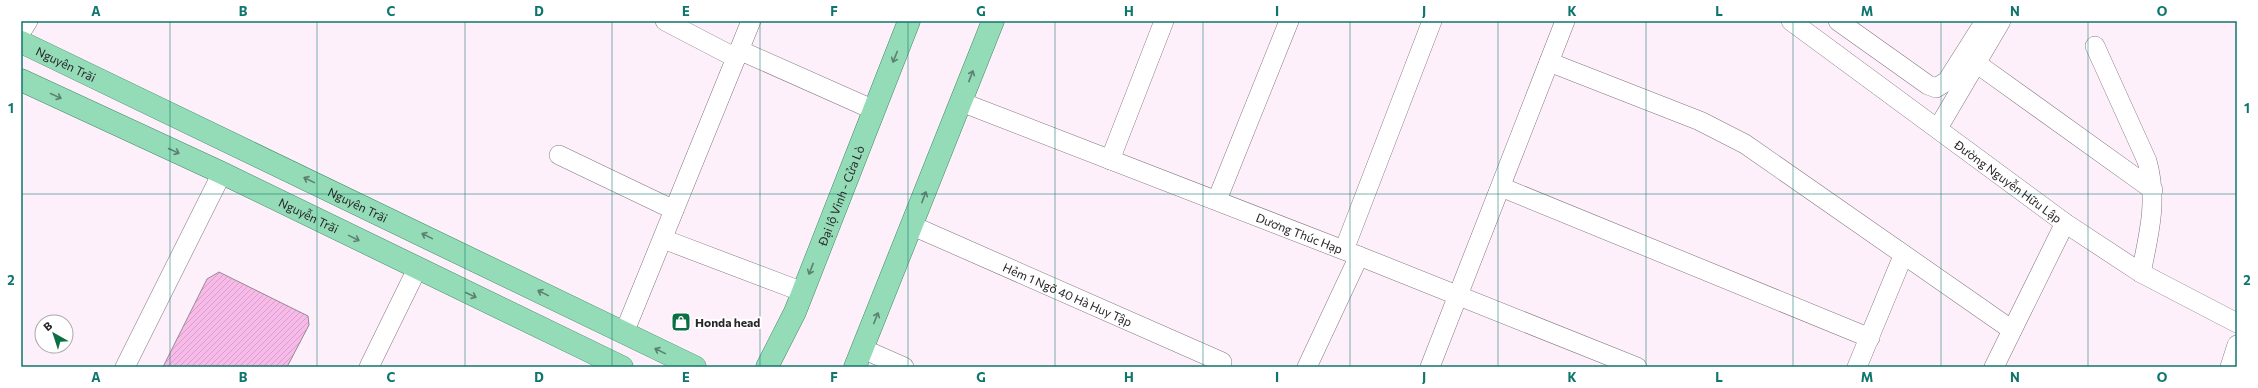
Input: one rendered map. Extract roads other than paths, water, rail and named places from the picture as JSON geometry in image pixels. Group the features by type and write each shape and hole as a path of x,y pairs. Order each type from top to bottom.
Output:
{"main road":[{"name":"Đại lộ Vinh - Cửa Lò","path":"767,367 803,292 909,21"},
{"path":"859,358 913,226 993,21"},
{"name":"Nguyên Trãi","path":"21,42 236,144 695,367"},
{"name":"Nguyễn Trãi","path":"21,80 222,173 417,269 592,360 622,367"},
{"path":"222,173 236,144"}],"street":[{"path":"21,32 28,21"},
{"path":"665,21 738,54 874,110"},
{"path":"624,333 751,21"},
{"path":"1110,160 1164,21"},
{"path":"1217,200 1289,21"},
{"path":"1308,367 1351,253 1432,21"},
{"path":"1430,367 1459,296 1565,21"},
{"name":"Đường Nguyễn Hữu Lập","path":"1791,21 2065,223 2141,273 2237,323"},
{"path":"1838,21 1928,85 1936,88 1944,85 1947,81 1985,21"},
{"path":"1938,128 2001,21"},
{"path":"2095,46 2147,161 2153,190 2153,215 2141,273"},
{"path":"1549,62 1684,114 1728,134 1772,161 1903,256 2012,330"},
{"path":"1976,63 2153,190"},
{"name":"Dương Thúc Hạp","path":"961,102 1217,200 1637,367"},
{"path":"559,155 674,210"},
{"path":"125,367 222,173"},
{"path":"1501,187 1870,338"},
{"path":"1994,367 2065,223"},
{"name":"Hẻm 1 Ngõ 40 Hà Huy Tập","path":"913,226 1222,362"},
{"path":"663,239 803,292"},
{"path":"1857,367 1903,256"},
{"path":"369,367 417,269"},
{"path":"2230,367 2237,345"},
{"path":"859,358 904,367"}],"place":[{"name":"Honda head","path":"681,322"}]}
